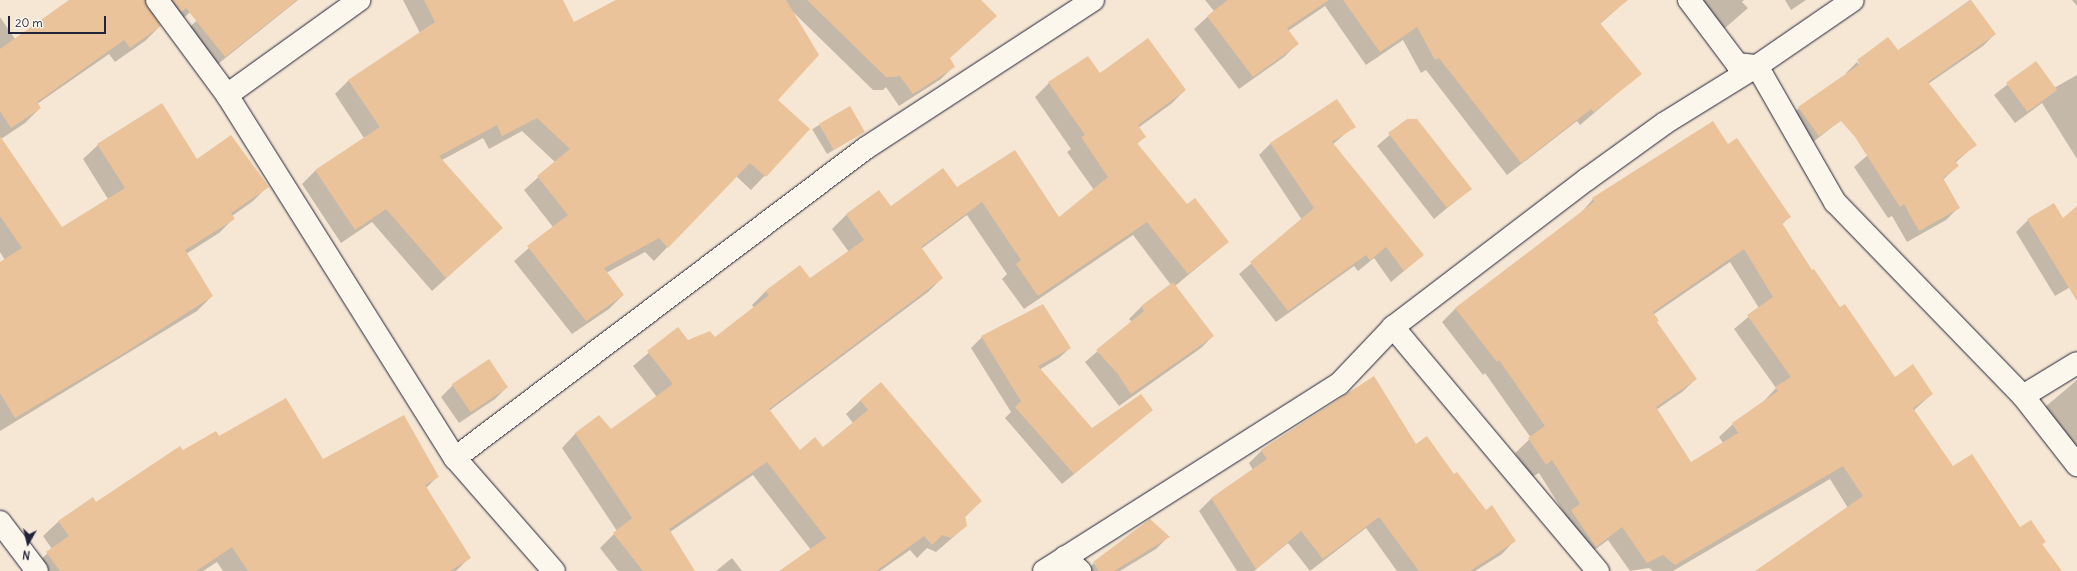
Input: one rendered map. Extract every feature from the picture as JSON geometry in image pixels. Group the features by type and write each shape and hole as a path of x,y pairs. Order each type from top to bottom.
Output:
{"street":[{"path":"157,0 227,94 455,458 554,571"},
{"path":"227,94 359,0"},
{"path":"455,458 866,148 1093,0"},
{"path":"1688,0 1737,64 1757,66"},
{"path":"1044,571 1072,564 1339,384 1393,327 1647,136 1757,66 1853,0"},
{"path":"1757,66 1835,202 2023,396 2077,465"},
{"path":"1393,327 1598,571"},
{"path":"2023,396 2077,362"},
{"path":"0,522 37,571"}],"building":[{"path":"69,0 145,0 161,26 130,48 124,40 37,102 41,108 11,128 0,111 0,49"},
{"path":"173,0 297,0 225,57 186,8 181,12"},
{"path":"424,0 563,0 574,22 616,0 786,0 819,55 778,100 810,129 766,177 750,163 668,248 659,238 604,268 624,295 586,321 527,246 568,215 537,176 570,149 537,118 502,136 497,125 439,156 503,228 446,278 386,209 355,230 315,170 380,127 348,80 435,22"},
{"path":"807,0 981,0 997,16 950,58 955,67 913,94 899,75 897,77 886,77"},
{"path":"1228,0 1329,0 1287,28 1299,44 1253,77 1207,16"},
{"path":"1343,0 1628,0 1600,23 1642,74 1594,112 1591,109 1521,163 1439,58 1435,60 1417,27 1380,52"},
{"path":"1971,0 1996,34 1928,82 1977,145 1955,161 1959,166 1943,178 1960,208 1919,231 1904,204 1900,207 1855,137 1841,121 1819,136 1798,107 1860,64 1857,60 1888,37 1898,50"},
{"path":"1148,38 1186,90 1138,125 1146,137 1137,143 1187,204 1195,198 1229,242 1188,274 1147,222 1038,296 1016,264 1021,260 982,202 921,247 943,278 769,409 800,450 815,437 823,447 868,410 860,400 881,382 982,501 965,516 967,526 951,538 942,535 932,545 924,536 876,571 779,571 826,538 767,462 669,529 695,571 643,571 613,533 632,518 575,433 599,415 611,429 673,384 647,351 678,327 688,340 710,331 715,337 769,295 765,291 800,265 810,278 864,240 846,214 879,190 891,206 943,168 957,187 1015,150 1059,217 1108,177 1081,137 1085,135 1048,82 1088,56 1100,73"},
{"path":"2036,61 2057,90 2027,112 2006,83"},
{"path":"1337,99 1356,127 1332,142 1424,255 1404,271 1386,247 1370,260 1366,255 1288,311 1250,262 1314,208 1270,143"},
{"path":"162,103 197,159 231,135 269,187 231,213 235,219 185,250 213,296 124,353 15,418 0,393 0,262 22,248 0,216 0,136 62,227 125,188 97,144"},
{"path":"850,106 865,132 834,150 819,124"},
{"path":"1407,119 1417,119 1472,189 1447,208 1388,133"},
{"path":"1713,121 1728,144 1737,138 1791,217 1782,223 1812,270 1814,269 1840,307 1845,304 1895,377 1913,364 1933,394 1913,408 1953,466 1972,454 2020,527 2031,520 2046,542 2042,544 2062,571 1755,571 1863,496 1843,466 1675,565 1663,555 1647,563 1622,527 1596,547 1571,510 1580,504 1552,460 1546,465 1528,438 1545,426 1499,360 1497,362 1455,308 1594,202 1592,198","holes":["1744,249 1773,297 1747,315 1791,377 1775,387 1778,391 1732,423 1738,433 1691,462 1656,407 1697,379 1657,322 1659,321 1653,312"]},
{"path":"2054,203 2063,218 2077,206 2077,301 2027,219"},
{"path":"1173,282 1214,336 1131,394 1117,373 1096,350 1144,311 1141,306"},
{"path":"1043,304 1071,348 1038,366 1092,428 1141,394 1153,410 1074,474 1015,407 1021,401 981,336"},
{"path":"489,359 508,387 471,412 452,384"},
{"path":"1374,376 1416,444 1427,436 1454,474 1457,472 1486,510 1492,505 1516,541 1470,571 1419,571 1379,517 1323,559 1301,531 1256,569 1211,498 1267,459 1261,450"},
{"path":"286,398 323,459 404,415 439,477 425,485 471,558 450,571 248,571 232,547 196,571 60,571 46,552 69,536 58,521 93,497 96,502 180,446 183,450 216,431 219,436"},
{"path":"1150,519 1170,537 1114,571 1099,571 1093,562"}]}
